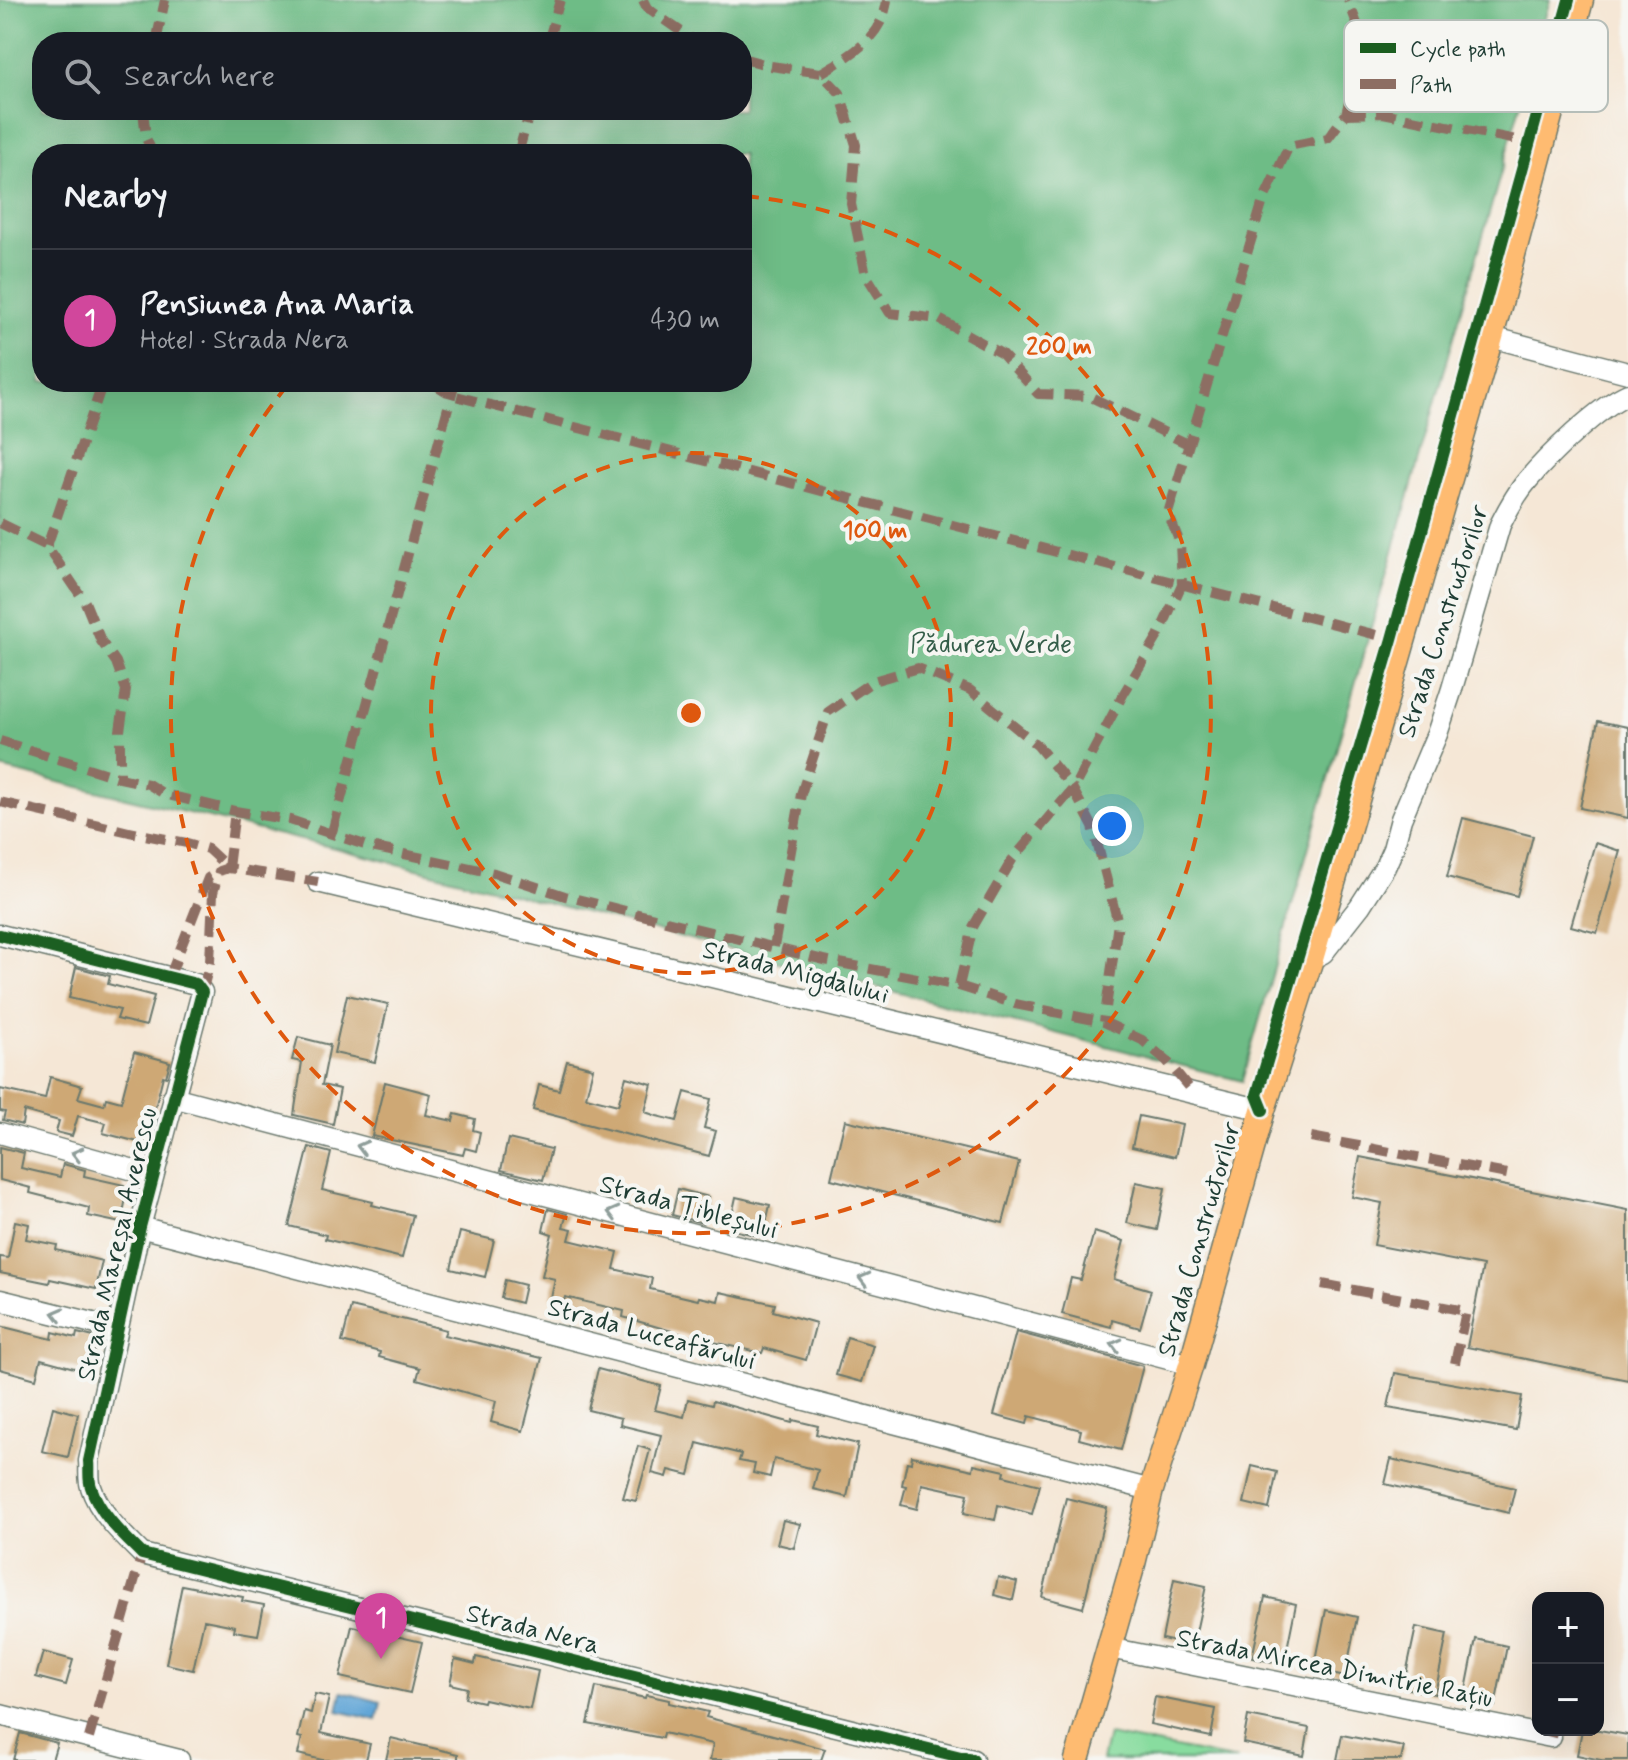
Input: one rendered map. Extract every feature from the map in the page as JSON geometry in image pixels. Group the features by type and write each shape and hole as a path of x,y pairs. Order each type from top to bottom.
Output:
{"main road":[{"path":"1576,20 1581,0"},
{"path":"1311,959 1491,337 1551,112"},
{"name":"Strada Constructorilor","path":"1077,1760 1151,1490 1311,959"}],"street":[{"path":"1491,337 1628,373"},
{"name":"Strada Constructorilor","path":"1311,959 1327,949 1360,906 1389,858 1409,797 1437,734 1500,525 1511,503 1527,481 1581,427 1628,394"},
{"name":"Strada Migdalului","path":"318,882 1263,1110"},
{"name":"Strada Mareșal Averescu","path":"0,935 196,984 202,992 152,1175 89,1461 90,1486 101,1507"},
{"name":"Strada Țibleșului","path":"173,1097 1191,1365"},
{"path":"0,1133 152,1175"},
{"name":"Strada Luceafărului","path":"140,1227 1151,1490"},
{"path":"0,1300 117,1329"},
{"name":"Strada Nera","path":"101,1507 142,1554 973,1760"},
{"name":"Strada Mircea Dimitrie Rațiu","path":"1109,1648 1551,1737"},
{"path":"0,1715 179,1760"}],"green space":[{"name":"Pădurea Verde","path":"0,0 1550,0 1544,20 1344,20 1344,112 1518,112 1242,1081 339,849 0,768"},
{"path":"1108,1735 1124,1738 1237,1760 1102,1760"}],"water":[{"path":"342,1692 381,1702 377,1720 338,1711"}],"building":[{"path":"1598,721 1628,727 1628,818 1580,808"},
{"path":"1463,818 1533,836 1517,896 1447,877"},
{"path":"1595,843 1620,851 1597,933 1571,926"},
{"path":"76,967 110,976 108,984 154,996 146,1026 117,1019 120,1010 69,998"},
{"path":"347,995 388,1004 375,1062 334,1053"},
{"path":"298,1037 330,1045 322,1085 340,1089 333,1124 294,1115 302,1062 292,1060"},
{"path":"134,1052 170,1062 166,1077 163,1076 146,1144 103,1133 106,1123 78,1116 72,1136 56,1132 59,1121 24,1111 22,1125 3,1120 5,1112 0,1111 0,1089 45,1099 50,1077 82,1086 78,1098 104,1105 106,1098 121,1102"},
{"path":"567,1061 593,1068 586,1097 618,1105 626,1077 652,1084 645,1112 657,1116 677,1121 685,1092 711,1099 704,1128 716,1131 709,1156 533,1110 539,1085 559,1090"},
{"path":"385,1082 431,1094 426,1115 453,1121 455,1114 475,1119 473,1130 480,1132 476,1151 465,1148 463,1155 372,1136"},
{"path":"1139,1116 1182,1125 1175,1157 1132,1147"},
{"path":"845,1120 1019,1162 1003,1223 831,1179"},
{"path":"508,1139 551,1149 543,1180 501,1170"},
{"path":"0,1147 24,1153 21,1168 60,1177 63,1164 85,1170 84,1176 124,1185 123,1191 127,1193 121,1223 88,1216 89,1208 30,1193 31,1188 0,1180"},
{"path":"309,1147 331,1153 322,1190 413,1215 402,1258 325,1239 326,1235 289,1226"},
{"path":"1360,1157 1628,1210 1628,1380 1467,1347 1483,1266 1374,1245 1382,1203 1352,1197"},
{"path":"1136,1182 1165,1188 1157,1230 1127,1223"},
{"path":"678,1189 709,1197 703,1223 672,1215"},
{"path":"736,1197 770,1205 763,1237 729,1229"},
{"path":"548,1209 567,1214 563,1227 572,1229 569,1240 618,1252 614,1269 652,1278 650,1289 698,1300 699,1297 718,1301 720,1292 775,1304 773,1311 816,1323 806,1360 764,1348 762,1353 696,1338 623,1317 624,1311 565,1297 564,1301 551,1298 555,1279 542,1276 552,1234 543,1231"},
{"path":"15,1221 29,1224 26,1239 57,1245 56,1250 102,1261 96,1289 0,1273 0,1257 8,1258"},
{"path":"460,1232 494,1240 485,1277 451,1269"},
{"path":"1094,1232 1124,1241 1114,1279 1151,1290 1140,1328 1112,1320 1111,1327 1062,1314 1071,1278 1081,1280"},
{"path":"505,1280 525,1285 521,1303 501,1298"},
{"path":"351,1307 446,1330 444,1335 542,1358 523,1431 491,1422 496,1401 417,1379 420,1368 379,1357 380,1352 342,1342"},
{"path":"0,1326 52,1339 53,1332 76,1338 77,1333 98,1338 89,1372 41,1359 36,1379 0,1369"},
{"path":"1016,1332 1143,1366 1121,1450 1079,1439 1081,1430 1029,1416 1027,1424 994,1415"},
{"path":"847,1337 873,1345 862,1382 836,1375"},
{"path":"598,1369 661,1386 655,1410 684,1417 688,1399 712,1405 713,1401 792,1423 793,1420 818,1426 816,1434 858,1444 847,1497 813,1489 818,1470 774,1459 770,1477 753,1473 755,1464 739,1461 741,1454 697,1443 689,1475 669,1470 667,1477 652,1473 661,1435 620,1425 621,1418 588,1410"},
{"path":"1395,1373 1522,1396 1516,1430 1388,1407"},
{"path":"53,1407 78,1414 68,1457 42,1451"},
{"path":"638,1446 650,1450 636,1501 623,1498"},
{"path":"912,1456 973,1470 974,1464 1005,1471 1004,1476 1040,1485 1032,1514 998,1505 995,1520 964,1513 968,1494 922,1484 917,1509 901,1505 907,1462 911,1463"},
{"path":"1391,1459 1515,1488 1509,1513 1385,1484"},
{"path":"1252,1466 1277,1472 1269,1509 1244,1503"},
{"path":"1066,1498 1107,1508 1083,1608 1042,1597"},
{"path":"783,1520 800,1524 794,1548 777,1544"},
{"path":"998,1577 1017,1582 1013,1600 994,1595"},
{"path":"1174,1579 1206,1586 1193,1646 1162,1639"},
{"path":"182,1585 243,1597 242,1601 264,1605 258,1635 234,1631 235,1626 204,1620 193,1670 166,1664"},
{"path":"1265,1597 1296,1604 1284,1664 1252,1658"},
{"path":"1326,1610 1357,1617 1345,1677 1314,1670"},
{"path":"352,1626 422,1642 410,1693 340,1677"},
{"path":"1416,1627 1447,1634 1435,1694 1403,1688"},
{"path":"1476,1639 1507,1646 1495,1706 1464,1700"},
{"path":"43,1652 73,1660 66,1685 36,1677"},
{"path":"476,1657 538,1671 530,1709 465,1698 467,1688 450,1684 455,1659 475,1664"},
{"path":"596,1687 669,1700 669,1703 708,1712 706,1717 825,1749 821,1760 710,1760 713,1744 663,1733 662,1738 588,1724"},
{"path":"315,1694 329,1697 321,1733 370,1744 366,1760 322,1760 298,1754 304,1711 311,1713"},
{"path":"1155,1697 1216,1709 1211,1737 1150,1724"},
{"path":"1248,1716 1309,1728 1304,1756 1243,1743"},
{"path":"1604,1731 1628,1735 1628,1760 1601,1760 1577,1755 1581,1736 1604,1736"},
{"path":"20,1733 57,1743 52,1760 13,1760"},
{"path":"1342,1735 1404,1747 1401,1760 1337,1760"},
{"path":"391,1738 458,1754 458,1760 386,1760"}],"marked path":[{"path":"158,32 165,0"},
{"path":"551,32 560,0"},
{"path":"643,0 647,8 682,32"},
{"path":"821,73 864,44 879,24 887,0"},
{"path":"1348,0 1356,20"},
{"path":"752,61 821,73 840,93 856,145 851,204 866,275 890,313 939,319 1002,354 1038,394 1089,396 1188,444"},
{"path":"959,986 973,927 1012,860 1073,789 1158,636 1182,584 1180,543 1168,513 1263,201 1289,146 1328,138 1346,112"},
{"path":"1346,114 1383,113 1531,143"},
{"path":"144,120 149,144"},
{"path":"521,144 527,120"},
{"path":"47,546 100,392"},
{"path":"447,392 1392,639"},
{"path":"332,832 452,392"},
{"path":"0,523 47,546 85,602 101,641 116,662 126,690 120,731 120,778"},
{"path":"774,947 801,794 828,712 873,681 918,668 970,690 1038,746 1073,789 1093,827 1118,923 1104,1022"},
{"path":"0,741 148,784 164,794 290,820 371,847 494,873 565,896 824,960 959,986 1015,1004 1104,1022 1142,1040 1167,1061 1194,1094"},
{"path":"0,802 208,849 228,868"},
{"path":"228,868 235,811"},
{"path":"202,992 210,962 213,893 219,871 228,868 318,882"},
{"path":"169,978 208,878 216,873"},
{"path":"1311,1137 1507,1174"},
{"path":"1322,1284 1466,1311 1454,1368"},
{"path":"89,1738 142,1554"}],"cycle path":[{"path":"1563,20 1569,0"},
{"path":"1263,1110 1257,1095 1392,639 1538,112"},
{"path":"0,935 196,984 202,992 140,1227 89,1461 90,1484 100,1506 142,1554 973,1760"}],"place":[{"name":"Pensiunea Ana Maria","path":"381,1659"}]}
